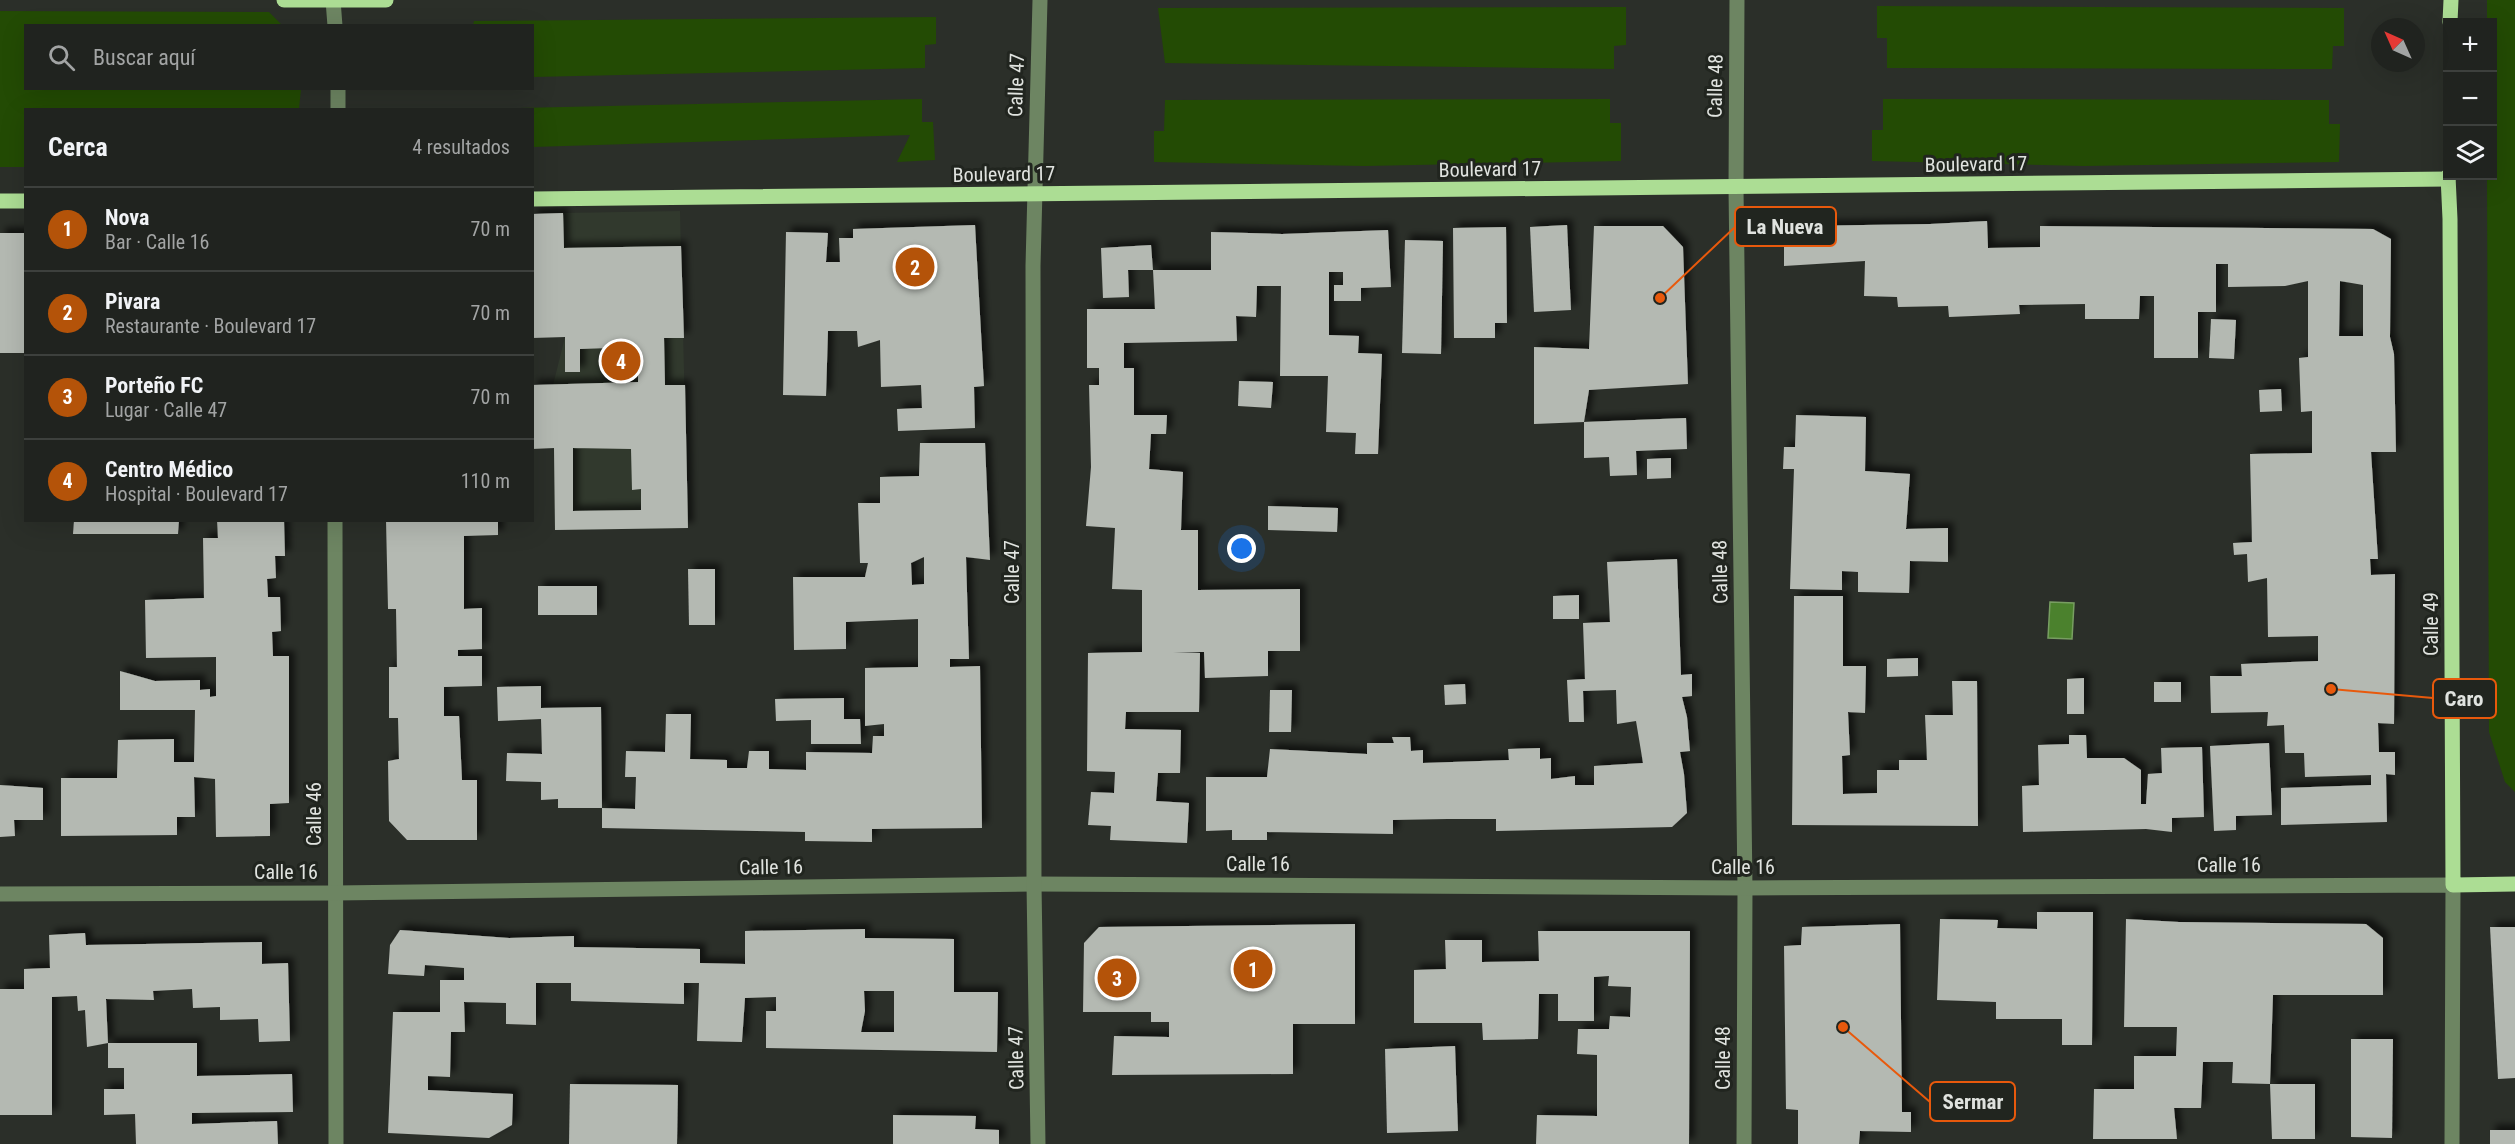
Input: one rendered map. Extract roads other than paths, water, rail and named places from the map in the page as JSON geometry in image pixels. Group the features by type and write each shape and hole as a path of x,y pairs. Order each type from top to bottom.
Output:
{"main road":[{"path":"284,0 386,0"},
{"path":"2450,18 2451,0"},
{"name":"Boulevard 17","path":"534,199 1736,188 2443,177"},
{"name":"Calle 49","path":"2448,180 2453,885"},
{"path":"0,201 24,201"},
{"name":"Calle 16","path":"2453,885 2515,884"}],"street":[{"path":"333,0 335,24"},
{"name":"Calle 47","path":"1038,1144 1034,884 1033,194 1040,0"},
{"name":"Calle 48","path":"1737,0 1736,188 1745,888 1744,1144"},
{"path":"338,90 338,108"},
{"name":"Calle 46","path":"335,522 336,1144"},
{"name":"Calle 16","path":"0,894 335,893 1034,884 1745,888 2453,885"},
{"name":"Calle 49","path":"2452,1144 2453,885"}],"place":[{"name":"Pivara","path":"915,267"},
{"name":"La Nueva","path":"1660,298"},
{"name":"Centro Médico","path":"621,361"},
{"name":"Caro","path":"2331,689"},
{"name":"Nova","path":"1253,969"},
{"name":"Porteño FC","path":"1117,978"},
{"name":"Sermar","path":"1843,1027"}]}
